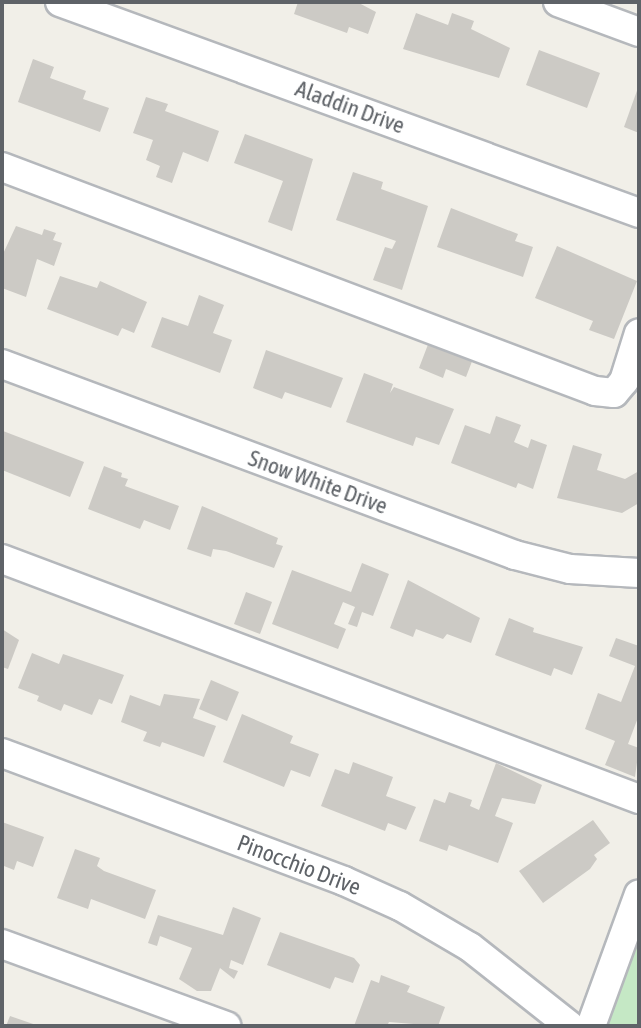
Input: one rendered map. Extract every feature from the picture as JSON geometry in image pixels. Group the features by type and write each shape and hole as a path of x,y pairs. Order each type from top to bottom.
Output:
{"street":[{"name":"Aladdin Drive","path":"60,2 639,213"},
{"path":"558,2 639,32"},
{"path":"2,167 595,391 614,393 624,382 639,333"},
{"name":"Snow White Drive","path":"2,364 515,555 570,569 639,573"},
{"path":"2,559 639,799"},
{"name":"Pinocchio Drive","path":"2,753 400,906 470,947 570,1026"},
{"path":"591,1026 639,894"},
{"path":"2,944 226,1026"}],"green space":[{"path":"639,940 639,1026 608,1026"}],"building":[{"path":"298,2 357,2 376,12 368,34 349,27 347,33 294,14"},
{"path":"416,13 448,25 452,13 474,21 471,29 510,48 499,78 403,49"},
{"path":"539,50 600,73 587,108 526,85"},
{"path":"33,59 54,67 50,78 86,91 83,99 109,108 100,132 18,102"},
{"path":"639,85 639,133 624,127"},
{"path":"146,97 168,104 165,111 219,131 208,162 183,152 172,183 156,177 160,166 146,160 153,140 133,133"},
{"path":"245,134 313,159 292,231 268,222 283,181 234,163"},
{"path":"353,172 383,182 381,189 428,206 402,290 373,280 385,247 392,249 396,241 336,220"},
{"path":"451,208 518,234 515,241 533,247 523,277 437,247"},
{"path":"16,226 42,235 44,229 56,233 53,240 62,243 54,266 37,259 26,297 2,288 2,256"},
{"path":"557,246 637,281 614,339 589,330 593,321 535,298"},
{"path":"60,276 97,288 100,281 147,302 134,333 122,328 118,336 47,309"},
{"path":"199,295 224,305 213,333 232,340 220,373 151,347 162,317 188,326"},
{"path":"432,334 476,351 466,377 446,369 443,378 419,368"},
{"path":"266,350 343,378 331,408 285,392 282,399 253,388"},
{"path":"364,373 393,384 390,393 394,387 454,409 439,445 416,437 413,446 346,422"},
{"path":"496,416 521,425 514,442 528,448 531,439 547,445 533,489 518,483 516,488 451,463 465,425 490,434"},
{"path":"3,431 84,462 70,497 2,470"},
{"path":"573,445 602,454 597,470 625,479 639,471 639,503 622,513 557,498"},
{"path":"104,466 122,473 121,477 128,479 125,486 179,506 170,530 144,520 140,529 88,509"},
{"path":"202,506 278,538 276,544 283,546 274,568 226,551 213,549 211,557 187,549"},
{"path":"362,563 389,574 373,616 362,612 357,627 348,624 355,607 343,602 334,624 346,629 338,649 272,624 292,570 351,592"},
{"path":"408,580 480,618 471,643 447,634 443,639 416,629 413,637 390,628"},
{"path":"246,592 272,602 260,634 234,624"},
{"path":"509,618 534,628 533,632 583,647 572,675 554,668 551,676 495,655"},
{"path":"2,629 19,640 8,669 2,667"},
{"path":"616,638 639,646 639,715 628,744 639,748 635,777 605,765 615,741 585,729 598,693 621,702 635,666 609,656"},
{"path":"32,653 59,664 63,654 124,675 112,704 99,699 92,715 64,704 61,711 37,701 39,696 18,688"},
{"path":"211,680 239,692 227,721 199,709"},
{"path":"164,694 200,699 193,718 216,726 204,757 162,742 160,747 143,741 147,732 121,722 130,695 160,706"},
{"path":"242,714 293,736 290,743 319,754 310,777 291,770 284,787 223,762"},
{"path":"353,762 393,777 386,796 416,807 406,830 388,823 385,831 321,806 335,769 349,774"},
{"path":"496,763 542,785 535,804 502,798 495,816 513,823 498,863 449,845 447,851 419,841 434,799 445,803 449,792 472,800 470,806 479,810"},
{"path":"593,820 610,843 594,855 597,859 590,869 543,903 519,871"},
{"path":"2,822 44,837 33,867 17,861 14,870 4,866 2,872"},
{"path":"75,849 100,858 97,866 104,871 156,890 145,919 91,899 88,909 57,898"},
{"path":"233,907 261,918 243,965 231,960 229,968 238,971 234,979 220,968 211,991 197,991 179,979 192,948 160,936 157,946 148,943 158,915 223,935"},
{"path":"280,932 354,958 360,965 353,983 335,977 330,989 267,965"},
{"path":"381,975 410,986 407,992 445,1007 438,1026 389,1022 387,1026 354,1026 371,980 379,983"},
{"path":"10,1016 39,1026 6,1026"}]}
